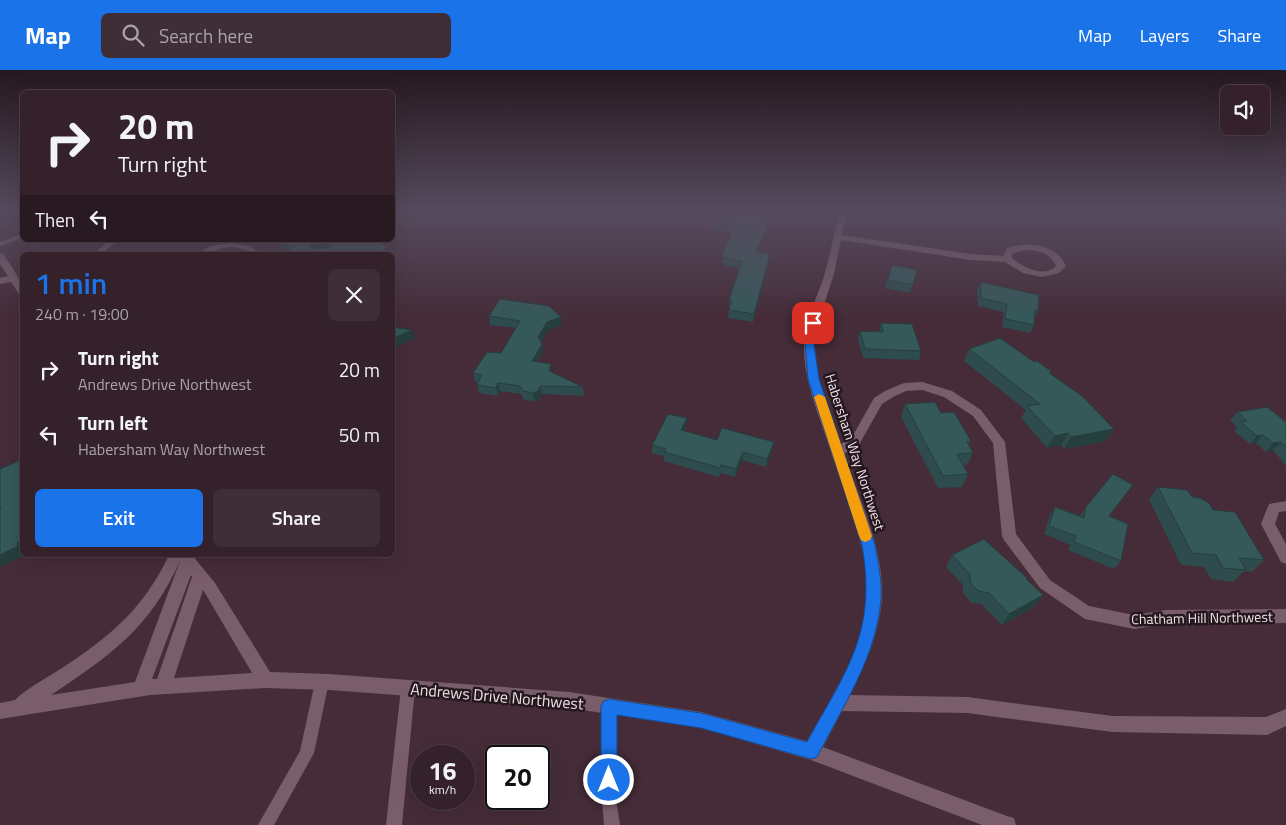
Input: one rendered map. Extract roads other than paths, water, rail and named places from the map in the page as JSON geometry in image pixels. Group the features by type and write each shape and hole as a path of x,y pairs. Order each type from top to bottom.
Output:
{"street":[{"name":"Habersham Way Northwest","path":"811,751 860,660 870,628 874,597 873,570 868,545 813,379 810,344 813,323 835,248"},
{"path":"913,248 971,257 1008,259"},
{"path":"1017,248 1010,250 1007,254 1008,259 1013,264 1031,272 1052,273 1059,270 1062,266 1060,260 1055,255 1037,248"},
{"path":"0,256 20,287"},
{"path":"0,281 14,278"},
{"name":"Chatham Hill Northwest","path":"838,452 856,440 878,401 889,394 904,387 922,386 948,394 977,413 999,442 1009,536 1045,584 1085,612 1134,622 1166,617 1286,616"},
{"path":"1286,506 1274,508 1268,524 1286,558"},
{"path":"183,557 210,588 265,680"},
{"path":"140,689 183,557"},
{"path":"18,707 101,649 128,626 183,557"},
{"path":"163,686 200,576"},
{"name":"Andrews Drive Northwest","path":"0,711 163,686 265,680 322,682 569,700 701,720 811,751 1007,825"},
{"path":"836,703 967,704 1113,724 1267,726 1286,717"}],"lane":[{"path":"266,825 307,753 322,682"},
{"path":"394,825 408,688"},
{"path":"609,706 609,799 612,825"}]}
